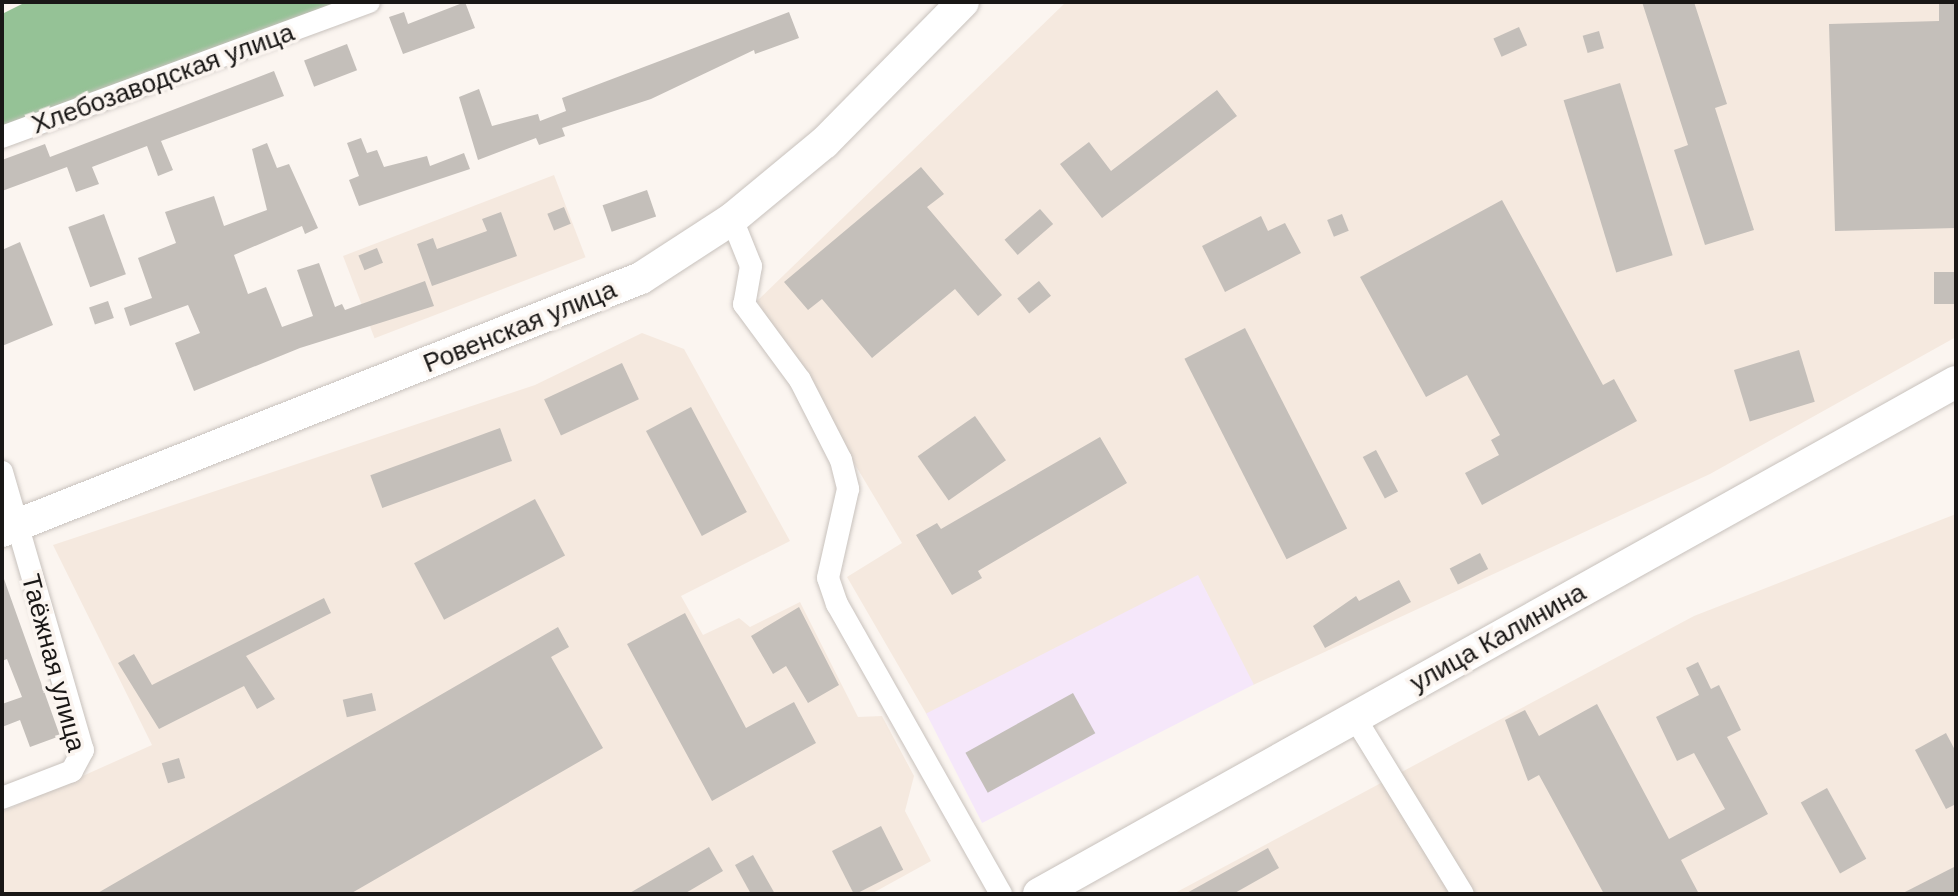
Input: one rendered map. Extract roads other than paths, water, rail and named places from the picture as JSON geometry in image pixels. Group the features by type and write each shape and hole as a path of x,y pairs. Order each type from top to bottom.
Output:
{"main road":[{"name":"Ровенская улица","path":"10,528 641,278 732,219 824,143 963,2"},
{"name":"улица Калинина","path":"1039,894 1956,382"}],"street":[{"name":"Хлебозаводская улица","path":"2,137 369,2"},
{"path":"732,219 751,266 744,304 800,380 841,460 848,489 828,578 837,604 1001,894"},
{"path":"2,472 10,528"},
{"name":"Таёжная улица","path":"2,798 72,771 83,750 10,528"},
{"path":"1355,718 1463,894"}]}
